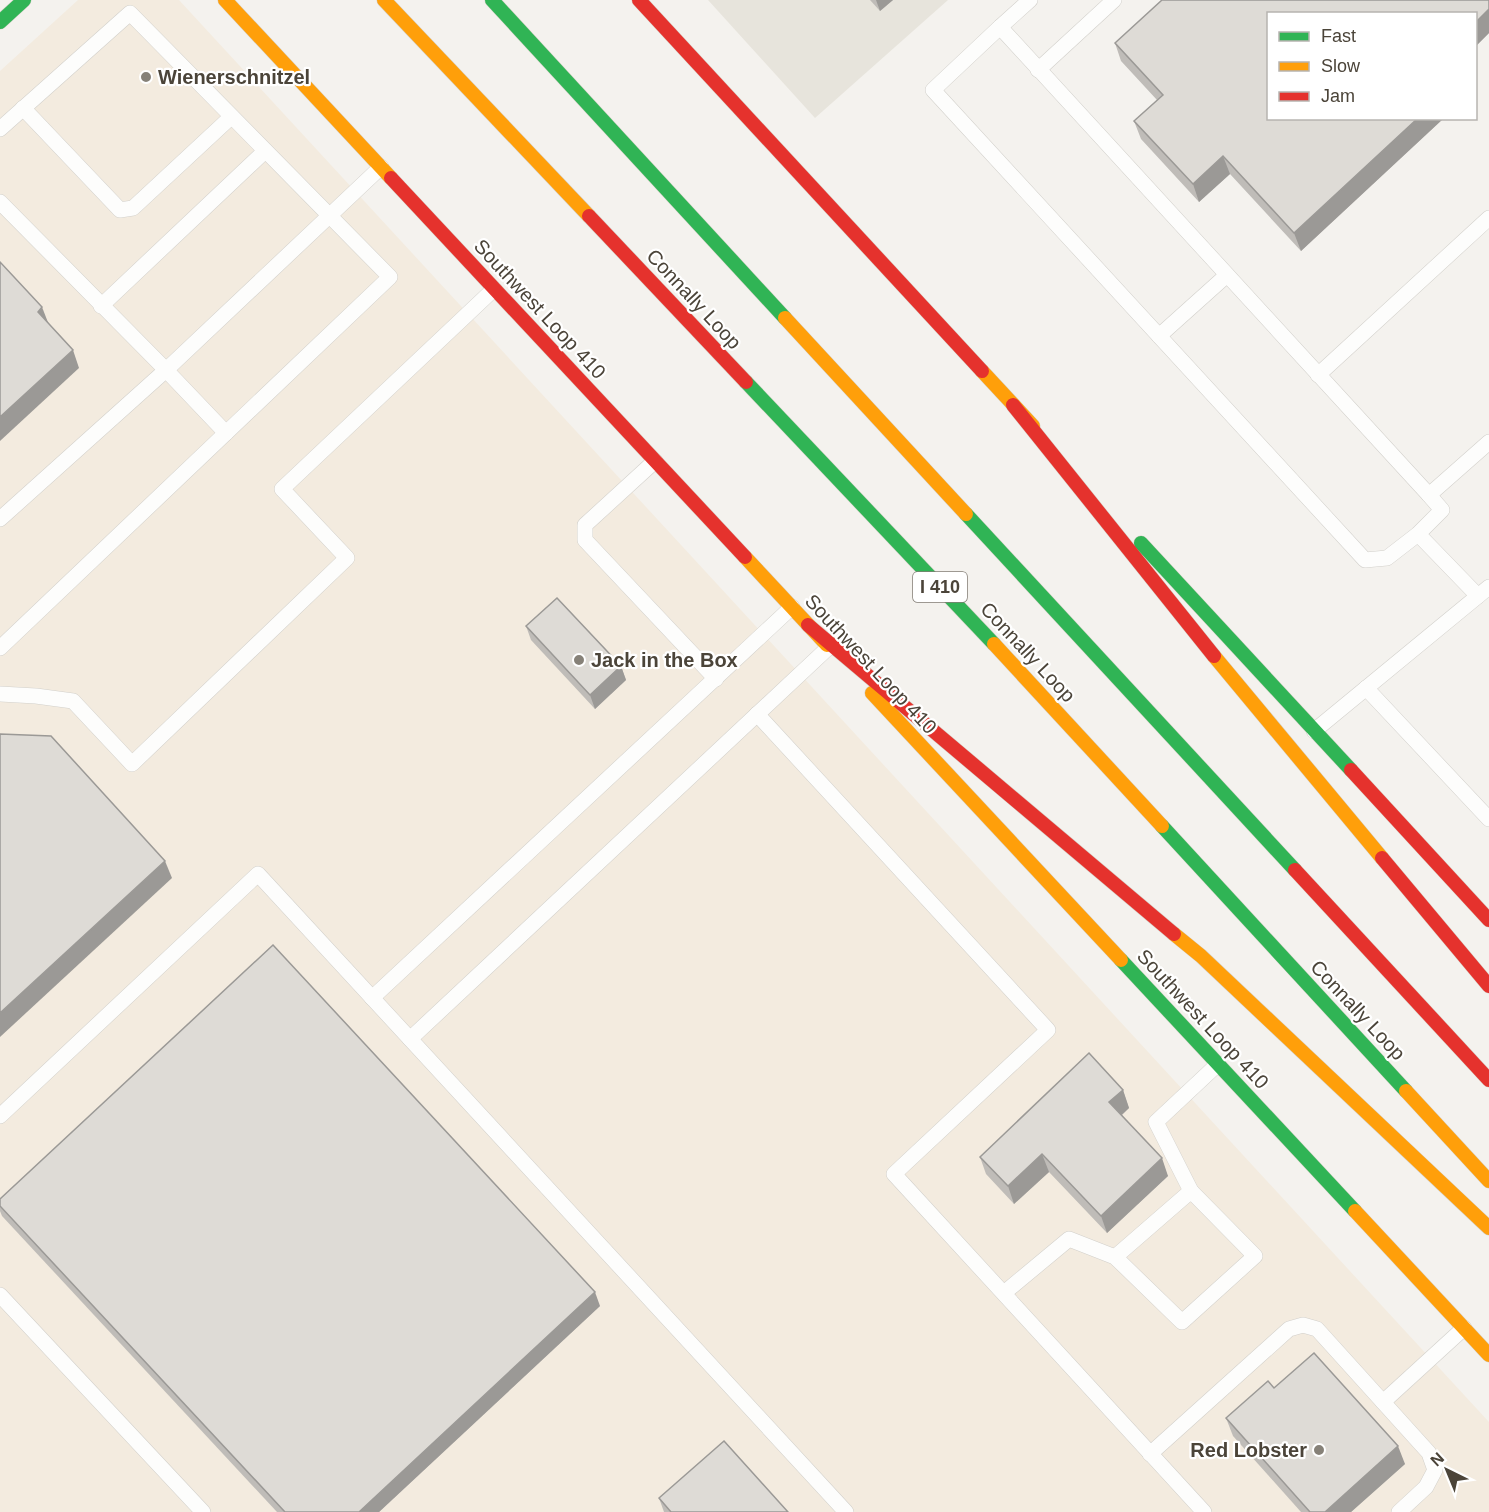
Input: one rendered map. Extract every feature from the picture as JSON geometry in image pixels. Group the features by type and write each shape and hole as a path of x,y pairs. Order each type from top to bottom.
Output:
{"main road":[{"path":"0,22 24,0"},
{"name":"Southwest Loop 410","path":"225,0 1489,1354"},
{"name":"Connally Loop","path":"384,0 1026,678 1489,1181"},
{"path":"492,0 1489,1080"},
{"path":"639,0 1489,920"},
{"path":"1014,405 1236,683 1489,986"},
{"path":"808,625 1201,956 1489,1228"}],"lane":[{"path":"1000,27 1317,375 1430,495 1442,510 1418,534 1386,558 1365,560 933,90 1000,27 1030,0"},
{"path":"1038,70 1113,0"},
{"path":"0,129 130,13 390,277 0,648"},
{"path":"23,108 120,210 133,208 231,117"},
{"path":"101,306 265,151"},
{"path":"0,519 166,370 381,167"},
{"path":"0,202 226,433"},
{"path":"1317,375 1489,218"},
{"path":"1159,336 1227,275"},
{"path":"0,694 73,701 132,764 347,558 282,489 495,289"},
{"path":"1430,495 1489,442"},
{"path":"655,461 585,525 585,540 716,678"},
{"path":"1314,731 1483,591 1418,534"},
{"path":"372,998 792,607"},
{"path":"410,1039 829,647"},
{"path":"1366,688 1489,819"},
{"path":"758,714 1048,1030 894,1174 1204,1512"},
{"path":"0,1116 258,874 846,1512"},
{"path":"1004,1293 1069,1239 1115,1257 1182,1322 1255,1256 1191,1191 1156,1122 1218,1064"},
{"path":"1115,1257 1191,1191"},
{"path":"0,1295 203,1512"},
{"path":"1150,1454 1289,1329 1303,1325 1317,1329 1429,1453 1435,1470 1426,1487 1400,1512"},
{"path":"1383,1402 1464,1328"}],"shaded area":[{"path":"78,0 179,0 1489,1422 1489,1512 0,1512 0,71"},
{"path":"708,0 948,0 815,118"}],"building":[{"path":"1162,0 1489,0 1489,9 1477,21 1477,12 1267,12 1267,120 1416,120 1294,233 1223,156 1193,184 1134,121 1163,95 1115,43"},
{"path":"0,262 42,307 38,312 73,350 0,417"},
{"name":"Jack in the Box","path":"557,598 621,666 590,695 526,626"},
{"path":"0,734 51,736 165,861 0,1013"},
{"path":"273,945 595,1292 359,1512 285,1512 0,1206 0,1199"},
{"path":"1089,1053 1123,1090 1109,1102 1162,1158 1101,1216 1042,1154 1008,1186 980,1157"},
{"name":"Red Lobster","path":"1314,1353 1398,1446 1325,1512 1310,1512 1226,1418 1268,1381 1274,1388"},
{"path":"724,1441 788,1512 671,1512 659,1498"}],"traffic: fast":[{"path":"0,22 24,0"},
{"path":"492,0 785,318"},
{"path":"746,382 994,644"},
{"path":"966,514 1295,870"},
{"path":"1141,543 1351,770"},
{"path":"1162,826 1406,1091"},
{"path":"1121,960 1355,1211"}],"traffic: slow":[{"path":"225,0 391,178"},
{"path":"384,0 589,216"},
{"path":"785,318 966,514"},
{"path":"982,371 1033,426"},
{"path":"745,557 827,645"},
{"path":"994,644 1162,826"},
{"path":"1214,656 1382,858"},
{"path":"872,693 1121,960"},
{"path":"1174,934 1201,956 1489,1228"},
{"path":"1406,1091 1489,1181"},
{"path":"1355,1211 1489,1355"}],"traffic: jam":[{"path":"639,0 982,371"},
{"path":"391,178 745,557"},
{"path":"589,216 746,382"},
{"path":"1013,405 1214,656"},
{"path":"808,625 1174,934"},
{"path":"1351,770 1489,920"},
{"path":"1382,858 1489,986"},
{"path":"1295,870 1489,1080"}],"place":[{"name":"Wienerschnitzel","path":"146,77"},
{"name":"Jack in the Box","path":"579,660"},
{"name":"Red Lobster","path":"1319,1450"}]}
